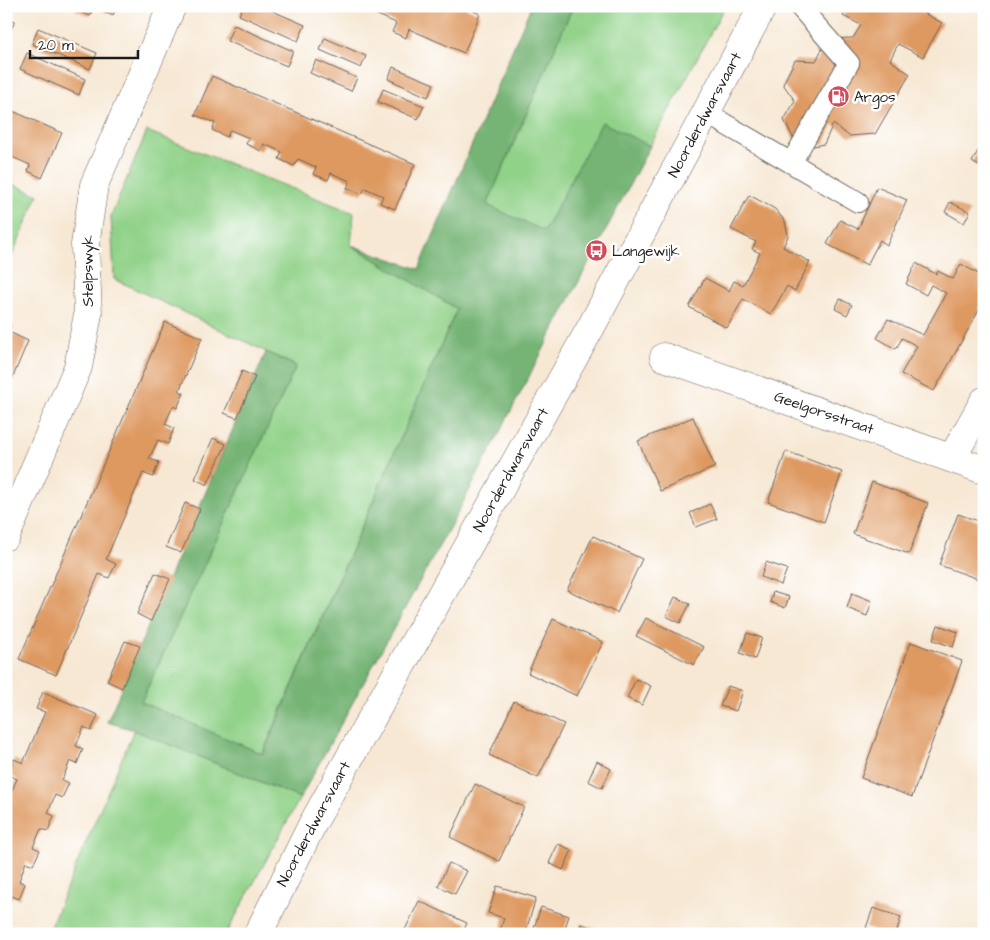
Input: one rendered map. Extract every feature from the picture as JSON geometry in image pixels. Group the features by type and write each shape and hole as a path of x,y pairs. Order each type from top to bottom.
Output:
{"main road":[{"name":"Stelpswyk","path":"6,536 78,367 88,314 85,245 94,184 172,6"},
{"name":"Noorderdwarsvaart","path":"258,934 313,823 590,329 763,6"},
{"name":"Geelgorsstraat","path":"664,357 984,470"},
{"path":"952,458 984,401"}],"lane":[{"path":"791,163 849,63 799,6"},
{"path":"706,113 858,202"}],"green space":[{"path":"531,6 573,6 487,205 544,231 602,122 650,146 457,514 300,798 134,730 107,722 266,352 296,366 141,702 263,754 457,309 351,245 419,269"},
{"path":"573,6 725,6 650,146 602,123 544,232 487,205"},
{"path":"147,131 354,213 351,245 457,309 262,754 141,702 296,366 114,279 111,216"},
{"path":"6,181 38,195 6,270"},
{"path":"134,730 300,798 226,934 47,934"}],"building":[{"path":"76,6 117,6 113,15 94,7 90,16 75,10"},
{"path":"243,6 261,6 305,25 298,41 239,15"},
{"path":"357,6 463,6 480,14 464,53 409,29 406,38 392,32 396,23"},
{"path":"848,6 911,6 942,23 923,57 898,44 890,60 910,74 875,134 849,136 833,124 824,144 799,149 784,120 795,101 783,84 795,60 816,61 827,39 853,38 861,25 843,16"},
{"path":"6,18 15,21 9,34 6,33"},
{"path":"234,25 293,51 287,66 227,41"},
{"path":"38,28 97,53 90,69 32,44"},
{"path":"325,38 366,56 361,68 320,50"},
{"path":"27,53 85,79 79,95 20,69"},
{"path":"316,60 357,78 351,91 310,73"},
{"path":"393,67 434,84 428,97 388,79"},
{"path":"212,76 415,164 395,209 380,203 383,196 365,188 362,194 347,188 350,181 331,173 328,180 313,174 316,167 298,159 294,166 279,159 282,152 264,144 261,151 246,144 249,138 230,130 227,137 212,130 215,123 195,115"},
{"path":"383,89 424,106 418,119 378,102"},
{"path":"6,108 62,133 42,178 28,171 30,165 12,157 9,163 6,162"},
{"path":"984,140 984,169 972,162"},
{"path":"877,187 907,200 887,245 880,240 867,265 827,244 840,220 858,229"},
{"path":"749,195 775,209 785,221 788,236 783,247 810,262 795,291 787,286 771,314 743,299 727,328 689,307 705,278 729,291 734,281 743,285 760,253 752,249 756,242 731,229"},
{"path":"950,202 970,212 964,223 945,212"},
{"path":"916,263 936,274 938,271 953,279 961,264 984,277 984,301 934,391 901,374 917,346 902,338 896,349 877,338 888,319 923,335 946,293 931,285 926,295 906,284"},
{"path":"840,299 852,305 847,315 835,309"},
{"path":"165,322 202,338 179,391 184,393 177,408 173,406 165,424 174,428 168,444 158,440 149,459 159,462 153,477 143,473 106,559 116,564 109,578 99,574 56,675 19,659"},
{"path":"6,323 11,326 9,332 28,341 12,379 6,377"},
{"path":"242,371 255,377 237,418 224,413"},
{"path":"693,417 715,467 660,491 638,441"},
{"path":"213,438 226,444 207,485 195,479"},
{"path":"786,451 842,472 824,522 768,502"},
{"path":"872,482 928,503 909,554 853,534"},
{"path":"185,503 200,509 181,553 166,547"},
{"path":"710,504 717,519 696,527 690,513"},
{"path":"958,514 984,523 984,581 939,565"},
{"path":"593,536 642,559 617,613 567,590"},
{"path":"766,562 787,569 781,585 761,577"},
{"path":"155,573 170,579 151,621 137,614"},
{"path":"773,592 789,597 785,608 770,602"},
{"path":"852,593 872,601 867,616 847,608"},
{"path":"675,597 690,604 680,623 666,616"},
{"path":"646,618 704,647 694,665 636,636"},
{"path":"553,619 603,642 577,696 528,673"},
{"path":"938,625 958,632 953,647 933,640"},
{"path":"747,633 762,638 755,659 740,653"},
{"path":"125,641 140,646 122,688 107,681"},
{"path":"911,642 962,661 912,797 861,778"},
{"path":"636,679 651,686 642,705 627,698"},
{"path":"728,686 743,691 736,711 720,706"},
{"path":"43,692 98,715 91,731 84,727 76,746 83,749 77,764 70,761 62,780 69,783 62,798 55,795 48,813 54,816 48,831 41,829 33,847 40,850 33,865 26,862 19,881 25,884 19,899 12,896 6,909 6,796 9,797 17,779 8,775 14,759 23,763 45,712 36,709"},
{"path":"514,701 564,724 538,778 489,755"},
{"path":"597,761 611,769 602,788 588,781"},
{"path":"475,784 524,807 499,861 450,837"},
{"path":"558,844 572,850 563,870 549,863"},
{"path":"449,863 467,871 455,894 438,886"},
{"path":"497,886 536,898 525,934 499,934 504,918 488,913"},
{"path":"419,901 467,923 462,934 403,934"},
{"path":"541,907 569,916 563,934 551,934 534,928"},
{"path":"873,908 901,917 896,934 883,934 866,928"},
{"path":"581,924 608,933 608,934 578,934"}],"place":[{"name":"Argos","path":"838,97"},
{"name":"Langewijk","path":"596,251"}]}
